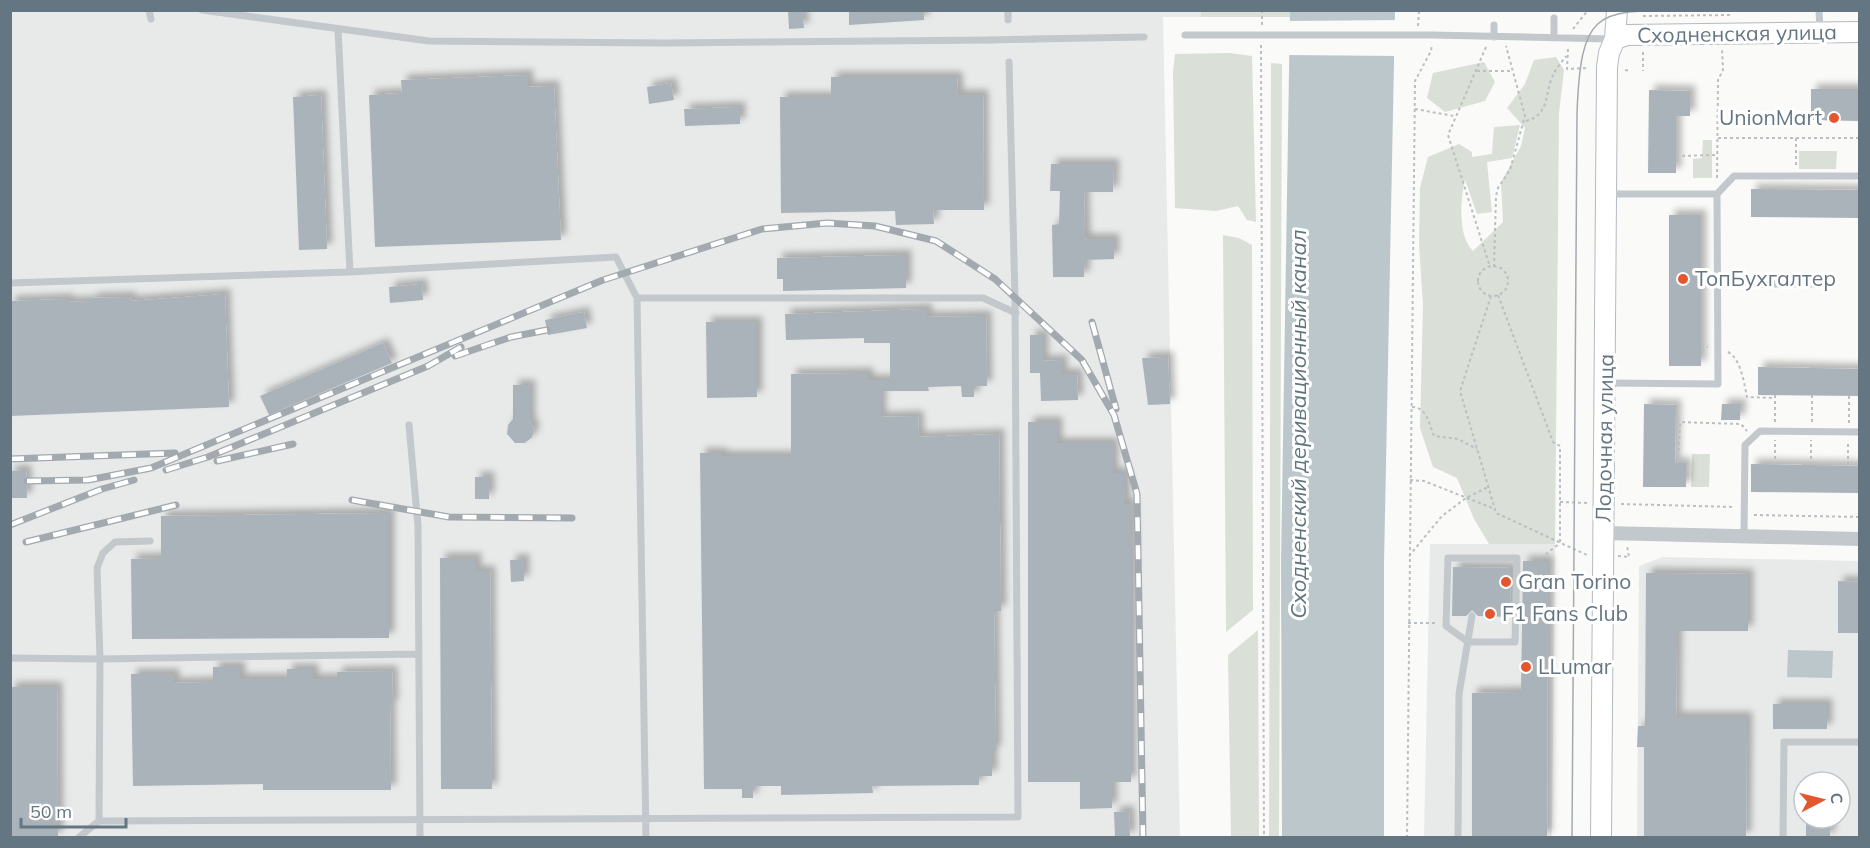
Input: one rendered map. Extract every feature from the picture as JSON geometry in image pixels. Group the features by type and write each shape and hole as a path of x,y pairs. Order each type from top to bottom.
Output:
{"street":[{"name":"Лодочная улица","path":"1601,837 1608,194 1607,67 1609,53 1615,39 1617,10"},
{"name":"Сходненская улица","path":"1615,39 1627,35 1860,32"},
{"path":"1604,533 1860,539"}],"lane":[{"path":"202,10 429,41 666,43 1144,37"},
{"path":"1008,10 1008,20"},
{"path":"1819,10 1820,33"},
{"path":"1554,18 1554,38"},
{"path":"1492,37 1494,25"},
{"path":"338,29 350,272"},
{"path":"1185,35 1415,35 1615,39"},
{"path":"78,837 99,821 1018,817 1016,313 1009,62"},
{"path":"1606,383 1718,384 1717,194 1734,176 1860,176"},
{"path":"1608,194 1717,194"},
{"path":"10,283 350,272 616,257 637,298 646,837"},
{"path":"1717,284 1819,284"},
{"path":"637,298 983,298 1016,313"},
{"path":"409,425 418,526 420,837"},
{"path":"1744,536 1745,445 1753,437 1760,431 1860,432"},
{"path":"99,821 100,659 97,568 103,553 115,542 150,542"},
{"path":"1448,558 1517,558 1515,642 1468,642 1446,626 1448,558"},
{"path":"1474,558 1474,567"},
{"path":"1458,837 1459,694 1472,616"},
{"path":"10,658 100,659 419,654"},
{"path":"1783,837 1784,742 1860,742"}],"path":[{"path":"1415,35 1419,10"},
{"path":"1588,10 1576,23 1569,39 1567,69 1598,67"},
{"path":"1643,10 1643,21"},
{"path":"1643,16 1729,15 1729,10"},
{"path":"1492,37 1454,116 1448,135 1492,267"},
{"path":"1492,267 1496,196 1498,188 1510,170 1525,122 1504,37"},
{"path":"1643,49 1643,70"},
{"path":"1717,194 1718,80 1723,70 1722,49"},
{"path":"1261,51 1264,837"},
{"path":"1407,837 1414,109 1415,81 1431,51"},
{"path":"1525,122 1536,119 1545,109 1551,79 1568,53"},
{"path":"1476,71 1513,71"},
{"path":"1414,109 1454,116"},
{"path":"1718,138 1860,138"},
{"path":"1796,138 1796,176"},
{"path":"1676,156 1718,155"},
{"path":"1492,267 1504,272 1507,278 1506,288 1498,295 1491,296 1482,291 1478,282 1481,272 1492,267"},
{"path":"1498,295 1552,442 1560,446 1560,543"},
{"path":"1491,296 1460,391 1496,513 1588,555"},
{"path":"1718,347 1732,354 1743,378 1747,396 1776,398"},
{"path":"1412,406 1424,411 1434,436 1458,440 1477,449"},
{"path":"1678,463 1678,422 1741,424 1753,437"},
{"path":"1410,480 1424,481 1495,509"},
{"path":"1409,556 1442,516 1466,498 1488,488"},
{"path":"1559,502 1593,503"},
{"path":"1618,504 1745,509 1756,515 1860,517"},
{"path":"1615,556 1629,556 1626,541"},
{"path":"1541,558 1560,543"},
{"path":"1408,623 1435,623"}],"shaded area":[{"path":"10,11 1201,11 1201,17 1163,17 1180,837 11,837"},
{"path":"1201,11 1290,11 1290,17 1201,17"},
{"path":"1229,53 1252,56 1256,222 1247,220 1238,206 1216,211 1175,208 1173,72 1175,54"},
{"path":"1556,57 1564,70 1559,113 1555,544 1489,544 1474,519 1457,478 1433,467 1420,428 1423,305 1419,244 1420,188 1428,157 1459,144 1472,152 1472,157 1492,154 1494,127 1520,125 1512,158 1487,162 1492,212 1477,214 1465,180 1461,208 1463,228 1468,245 1473,251 1503,222 1501,182 1521,146 1525,128 1507,108 1525,84 1534,60"},
{"path":"1484,62 1495,82 1485,101 1445,112 1427,98 1433,73"},
{"path":"1271,63 1282,64 1279,838 1269,837"},
{"path":"1703,140 1712,140 1712,178 1693,178 1693,159 1702,158"},
{"path":"1799,151 1837,151 1836,169 1799,169"},
{"path":"1223,235 1239,238 1252,245 1253,610 1226,632"},
{"path":"1692,454 1710,454 1709,487 1691,487"},
{"path":"1430,544 1555,544 1552,837 1424,838"},
{"path":"1663,557 1859,561 1859,837 1637,838 1639,566"},
{"path":"1258,630 1259,837 1231,837 1228,655"}],"water":[{"name":"Сходненский деривационный канал","path":"1290,11 1395,11 1384,564 1384,837 1282,838 1281,563"},
{"path":"1788,650 1833,651 1832,678 1787,677"}],"pier":[{"path":"1397,20 1397,56 1287,55 1287,21"}],"building":[{"path":"788,10 802,10 804,28 789,29"},
{"path":"849,10 924,10 924,20 849,25"},
{"path":"528,75 528,87 554,86 561,240 375,247 369,95 402,93 401,80"},
{"path":"831,77 957,77 958,95 983,95 984,210 933,210 934,224 896,225 895,211 781,213 780,97 831,97"},
{"path":"671,83 674,100 649,104 647,87"},
{"path":"1811,89 1858,89 1858,121 1811,120"},
{"path":"1649,90 1690,91 1690,116 1676,116 1676,173 1648,173"},
{"path":"321,95 327,249 299,250 293,97"},
{"path":"740,107 740,124 685,126 684,109"},
{"path":"1051,164 1114,164 1113,192 1084,192 1085,237 1087,239 1114,239 1114,259 1085,260 1084,277 1053,277 1052,225 1059,224 1060,191 1050,191"},
{"path":"1751,189 1860,190 1860,218 1751,217"},
{"path":"1669,215 1701,215 1701,366 1669,366"},
{"path":"906,255 906,288 783,291 783,279 777,279 777,258"},
{"path":"422,284 423,300 390,303 389,287"},
{"path":"225,294 229,407 10,416 10,301 68,299 68,302 92,301 92,298 130,297 131,301"},
{"path":"927,309 927,317 986,316 987,386 974,386 974,397 962,397 961,386 928,387 929,391 881,391 881,417 918,416 919,437 999,434 1001,611 994,611 996,751 992,751 992,776 979,776 979,785 872,786 873,793 781,795 781,786 753,786 753,798 742,798 742,789 704,789 700,453 722,453 722,456 791,456 791,374 868,373 868,380 890,380 890,343 864,343 864,338 786,340 785,314"},
{"path":"584,312 587,328 548,335 545,320"},
{"path":"706,322 757,322 757,397 707,398"},
{"path":"1030,335 1043,335 1043,361 1062,360 1062,374 1077,374 1078,400 1041,401 1040,373 1030,373"},
{"path":"383,343 392,363 269,415 260,396"},
{"path":"1168,357 1170,404 1148,405 1142,358"},
{"path":"1758,367 1860,369 1860,396 1758,395"},
{"path":"513,385 530,385 530,420 534,430 532,437 525,443 515,443 507,434 508,425 513,419"},
{"path":"1644,404 1676,405 1675,463 1686,463 1686,487 1643,487"},
{"path":"1722,404 1741,404 1740,420 1721,420"},
{"path":"1028,422 1057,422 1057,443 1113,443 1113,473 1125,473 1125,504 1131,504 1131,782 1112,782 1112,808 1080,809 1080,782 1028,782"},
{"path":"1751,464 1860,466 1860,493 1751,492"},
{"path":"26,470 27,498 10,498 10,471"},
{"path":"475,477 489,477 489,499 475,499"},
{"path":"389,513 389,638 132,639 131,559 161,558 161,516"},
{"path":"440,558 476,558 476,571 490,571 492,789 441,789"},
{"path":"524,559 524,581 511,582 510,560"},
{"path":"1523,561 1548,561 1547,837 1472,837 1472,693 1521,692"},
{"path":"1453,567 1511,568 1510,617 1478,616 1472,610 1466,616 1452,616"},
{"path":"1646,573 1748,574 1748,631 1677,631 1676,717 1747,717 1746,837 1644,837 1644,747 1637,747 1638,726 1645,726"},
{"path":"1838,581 1860,582 1860,633 1838,633"},
{"path":"213,667 240,667 240,679 287,679 287,669 313,669 313,679 337,679 337,672 392,671 391,790 263,790 263,784 133,786 131,674 174,674 174,683 213,682"},
{"path":"10,687 57,687 58,837 10,837"},
{"path":"1773,704 1827,704 1827,729 1773,729"},
{"path":"1129,811 1130,837 1115,837 1114,812"},
{"path":"1806,830 1830,830 1830,837 1806,837"}],"tram line":[{"path":"1572,838 1579,77 1584,50 1591,32 1603,20 1619,14 1640,11 1703,10"},
{"path":"1732,10 1860,11"}],"railway":[{"path":"27,481 88,480 151,468 603,280 762,229 827,223 875,226 936,241 995,279 1082,360 1114,415 1137,494 1143,838"},
{"path":"1092,322 1116,409"},
{"path":"455,356 511,337 547,330"},
{"path":"166,470 208,457 428,366 461,347"},
{"path":"217,461 293,444"},
{"path":"10,459 175,453"},
{"path":"10,525 102,489 134,480"},
{"path":"352,500 449,517 572,518"},
{"path":"26,542 176,505"}],"place":[{"name":"UnionMart","path":"1834,118"},
{"name":"ТопБухгалтер","path":"1683,279"},
{"name":"Gran Torino","path":"1506,582"},
{"name":"F1 Fans Club","path":"1490,614"},
{"name":"LLumar","path":"1526,667"}]}
